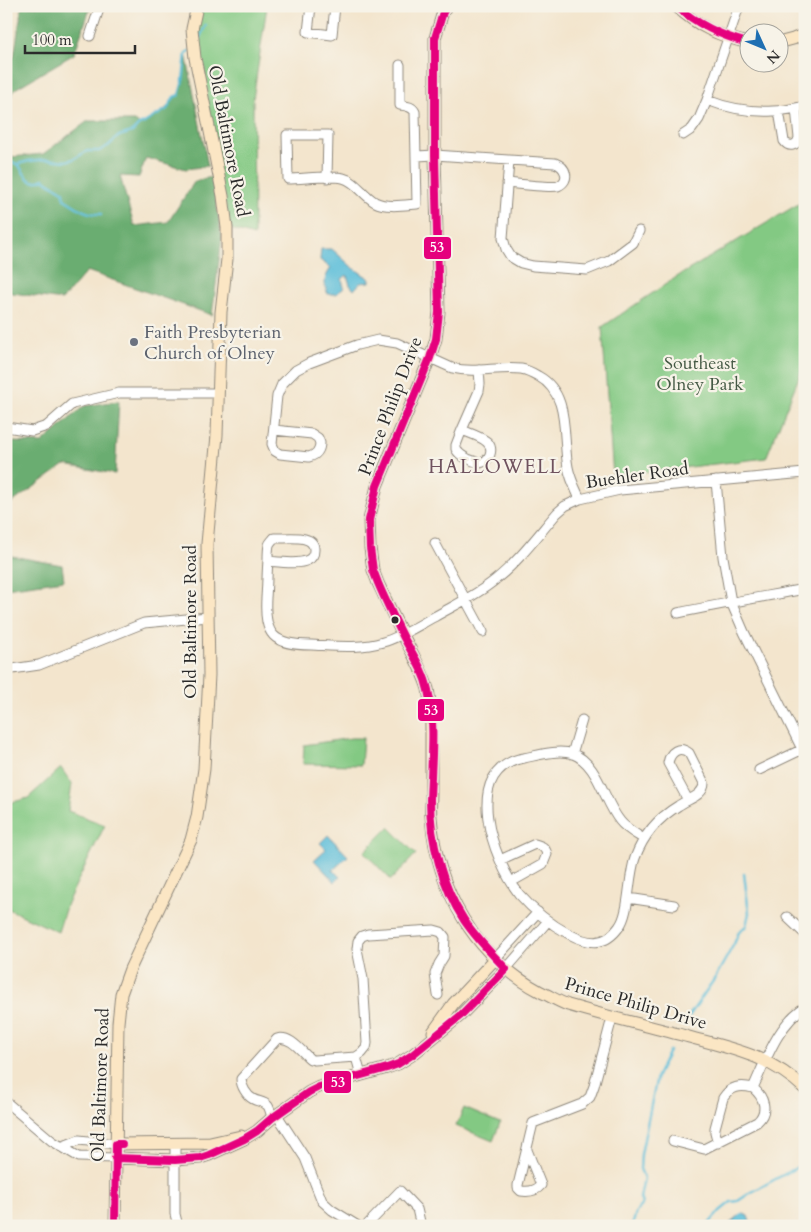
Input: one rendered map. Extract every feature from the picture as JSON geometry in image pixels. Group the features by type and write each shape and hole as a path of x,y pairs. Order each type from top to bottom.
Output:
{"street":[{"path":"90,36 100,6"},
{"name":"Old Baltimore Road","path":"115,1226 118,1023 121,994 131,966 191,840 197,817 204,769 209,675 207,544 217,435 221,312 227,228 223,196 195,58 192,29 197,6"},
{"path":"311,6 308,32 332,35 335,6"},
{"name":"Prince Philip Drive","path":"447,6 435,38 435,155 439,312 436,339 430,358 377,486 369,520 373,570 381,591 422,672 428,689 431,709 431,817 438,860 450,894 462,918 495,959 528,985 565,1004 736,1050 766,1060 786,1073 805,1089"},
{"path":"676,6 704,27 728,38 738,40"},
{"path":"683,135 692,129 699,119 739,6"},
{"path":"788,40 805,34"},
{"path":"328,178 328,135 287,135 288,179 345,179 353,183 373,201 383,205 417,204 415,112 409,107 400,105 400,65"},
{"path":"707,100 738,109 774,111 779,110 800,107 799,138 795,145 790,146 786,144 782,137 779,110"},
{"path":"417,156 435,155 555,163 564,169 566,176 563,183 553,187 507,183"},
{"path":"509,161 503,238 506,249 511,257 521,263 534,266 587,270 609,261 633,243 639,231"},
{"path":"274,430 312,434 319,440 320,446 317,452 309,457 280,454 275,451 272,444 275,402 279,389 291,374 302,367 357,344 378,340 397,343 460,370 521,369 529,371 545,380 553,388 559,399 562,411 567,465 570,478 580,499"},
{"path":"462,430 479,391 479,370"},
{"path":"6,427 32,431 47,426 72,404 119,393 218,393"},
{"name":"Buehler Road","path":"268,561 267,620 270,632 278,640 290,644 304,645 365,646 383,642 402,634 481,591 514,563 557,513 565,506 580,499 620,490 805,473"},
{"path":"716,481 723,558 731,602 803,749 759,770"},
{"path":"274,538 307,539 312,542 315,548 314,554 309,560 300,562 268,561 270,543 274,538"},
{"path":"435,543 483,632"},
{"path":"678,613 805,589"},
{"path":"6,670 39,666 144,622 208,617"},
{"path":"572,754 582,720"},
{"path":"644,839 620,821 592,770 586,762 572,754 554,753 517,759 506,763 493,776 487,801 490,830 495,848 511,882 518,892 548,921 584,941 599,941 609,937 620,927 624,918 633,865 644,839 665,815 698,795 704,788 704,782 689,753 685,750 674,751 668,763 688,800"},
{"path":"500,860 536,844 546,849 547,854 543,864 511,882"},
{"path":"628,898 674,905"},
{"path":"423,1046 453,1004 538,912"},
{"path":"787,917 805,934"},
{"path":"6,1102 52,1142 79,1157 175,1160 200,1158 209,1155 236,1144 257,1131 274,1116 319,1087 387,1068 398,1064 412,1055 460,1016 506,969 548,921"},
{"path":"358,1226 332,1210 322,1201 305,1158 267,1106 263,1102 251,1098 240,1079 277,1039 282,1037 288,1039 310,1059 314,1060 356,1057 362,1053 368,1042 363,980 357,948 358,941 362,936 434,930 441,932 445,936 446,944 444,956 435,974 438,994"},
{"path":"753,1088 784,1026 798,1011 805,1007"},
{"path":"527,1150 534,1123 582,1104 590,1097 612,1018"},
{"path":"356,1057 362,1075"},
{"path":"674,1141 704,1149 718,1143 757,1122 763,1114 764,1104 760,1094 753,1088 739,1086 726,1094 716,1124 715,1132 718,1143"},
{"path":"61,1147 79,1140 116,1144 210,1143 257,1131"},
{"path":"175,1144 175,1214 178,1226"},
{"path":"366,1226 400,1191 417,1209 421,1226"}],"green space":[{"path":"22,6 91,6 74,54 15,89 6,106 6,62 14,57"},
{"path":"197,6 267,6 253,99 254,236 227,228 195,58"},
{"path":"186,54 208,166 186,169 146,158 139,177 120,176 134,226 168,222 195,181 212,177 222,238 212,315 87,271 62,300 6,292 6,152 11,157 43,154 88,121 135,121 140,125 163,111 169,106 174,97 179,94 183,81"},
{"name":"Southeast Olney Park","path":"805,200 805,362 766,458 613,476 602,327 675,278"},
{"path":"119,401 115,474 65,465 10,504 6,504 6,438 13,442 42,443 84,406"},
{"path":"6,555 62,565 64,580 6,588"},
{"path":"363,738 361,765 303,764 304,745"},
{"path":"61,768 72,784 68,811 105,825 67,903 58,932 6,908 6,804 28,798"},
{"path":"389,827 416,854 391,880 364,852"},
{"path":"464,1108 500,1123 493,1141 456,1126"}],"water":[{"path":"321,249 332,249 352,267 370,279 370,282 360,283 354,290 350,285 347,275 342,279 344,288 336,294 328,294 325,281 331,268 320,260"},
{"path":"328,835 348,856 333,870 340,877 335,882 314,860 326,849 320,843"},
{"path":"742,1213 748,1216 750,1226 727,1226"}],"waterway":[{"path":"199,39 206,25"},
{"path":"6,164 8,162 18,164 48,159 66,161 74,159 87,151 99,151 119,136 132,132 139,125 167,109 174,97 179,95 183,81 186,54 189,51"},
{"path":"18,164 31,181 44,179 64,192 64,199 77,207 90,213 101,214"},
{"path":"687,1019 715,978 739,932 746,926 749,913 744,874"},
{"path":"629,1226 633,1223 636,1212 642,1204 640,1198 644,1178 640,1169 641,1154 657,1076 669,1051"},
{"path":"707,1226 731,1202 738,1201 805,1163"},
{"path":"586,1226 598,1224 600,1226"}],"transit line":[{"name":"53","path":"115,1158 175,1160 200,1158 244,1139 309,1092 319,1087 387,1068 398,1064 412,1055 460,1016 506,969 464,920 449,893 439,863 432,831 431,816 432,717 428,690 421,670 378,583 373,570 370,548 369,520 377,486 430,358 436,339 439,312 435,155 435,38 443,12 447,6"},
{"name":"53","path":"676,6 710,29 738,40"},
{"name":"53","path":"115,1226 116,1144 122,1144"}],"place":[{"name":"Faith Presbyterian Church of Olney","path":"134,342"}],"district":[{"name":"HALLOWELL","path":"495,466"}]}
